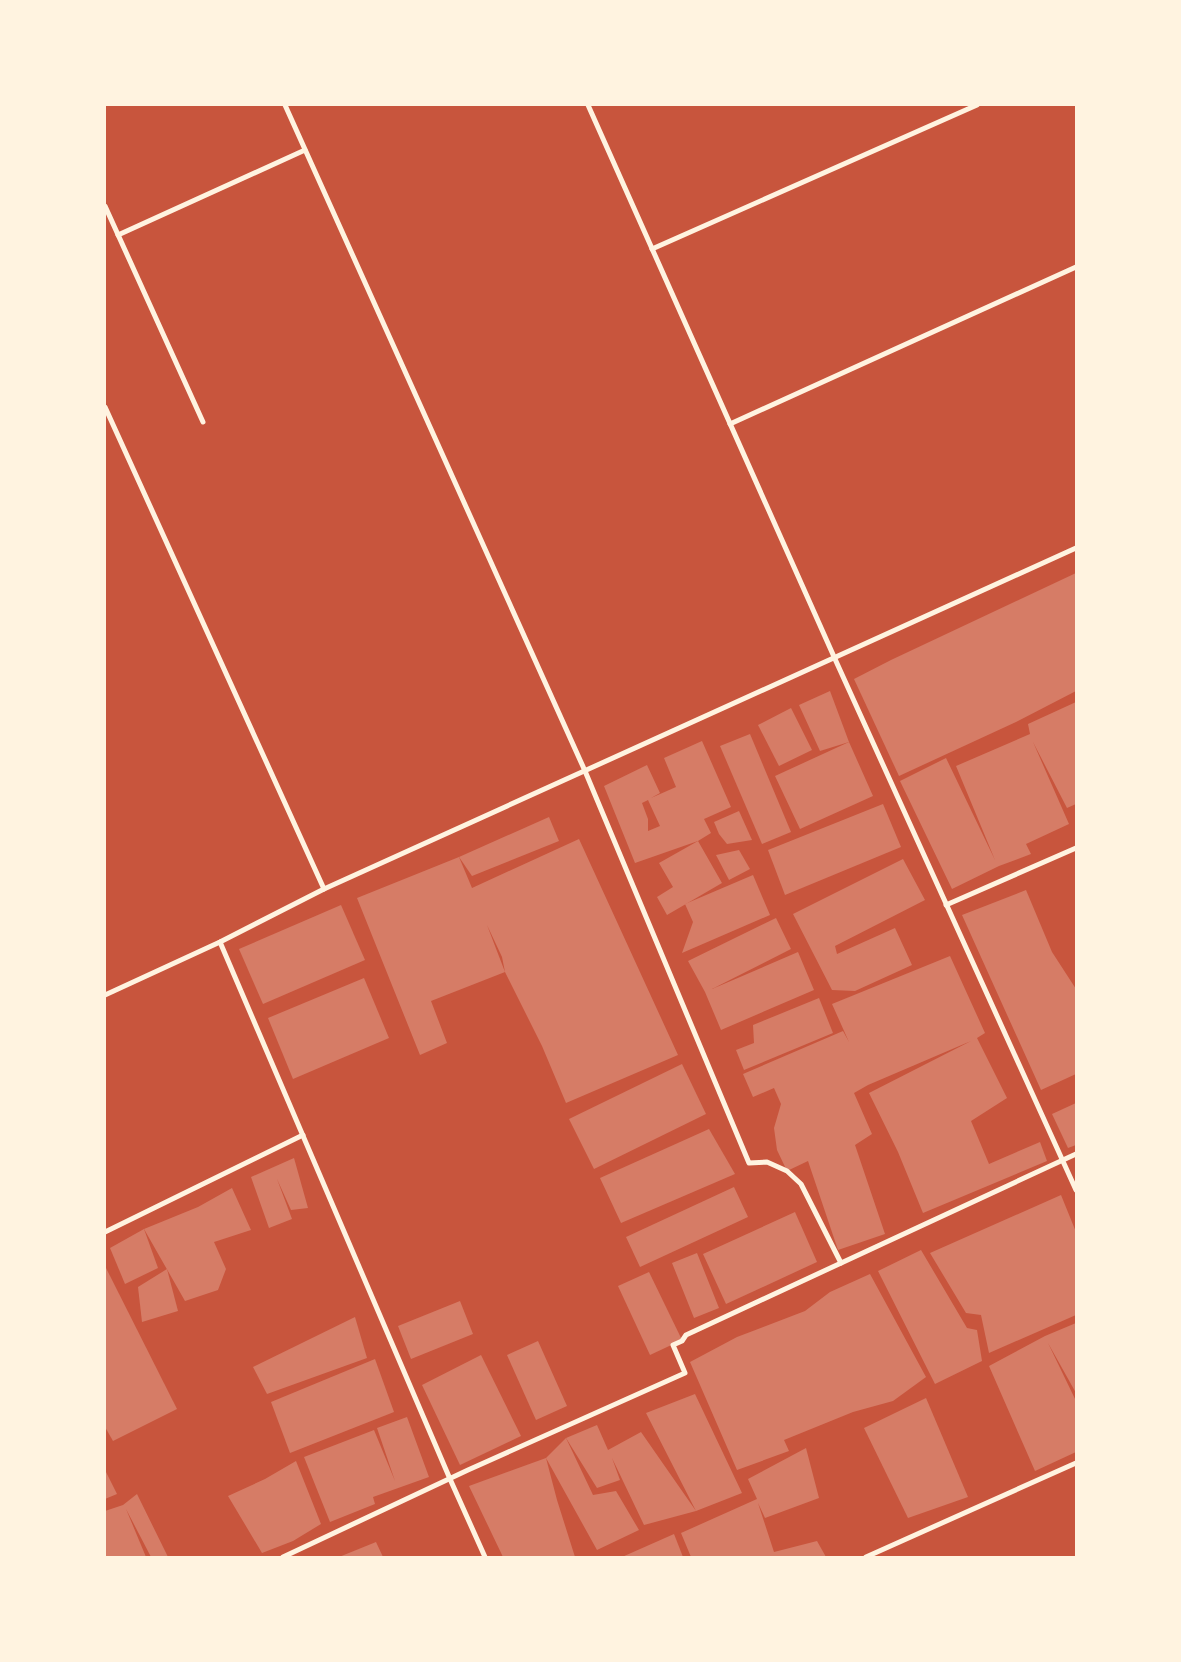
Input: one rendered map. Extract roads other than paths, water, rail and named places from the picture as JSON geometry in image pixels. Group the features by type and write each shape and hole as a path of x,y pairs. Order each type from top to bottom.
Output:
{"street":[{"path":"285,105 585,771 749,1163 767,1162 786,1171 801,1184 841,1263"},
{"path":"588,105 835,659 1076,1190"},
{"path":"652,249 977,105"},
{"path":"118,234 304,150"},
{"path":"105,206 203,422"},
{"path":"730,424 1076,267"},
{"path":"105,406 324,889"},
{"path":"105,995 220,942 324,889 835,659 1076,548"},
{"path":"946,905 1076,848"},
{"path":"220,942 485,1557"},
{"path":"105,1232 303,1136"},
{"path":"282,1557 685,1373 673,1345 682,1341 686,1335 1076,1154"},
{"path":"866,1557 1076,1463"}]}
